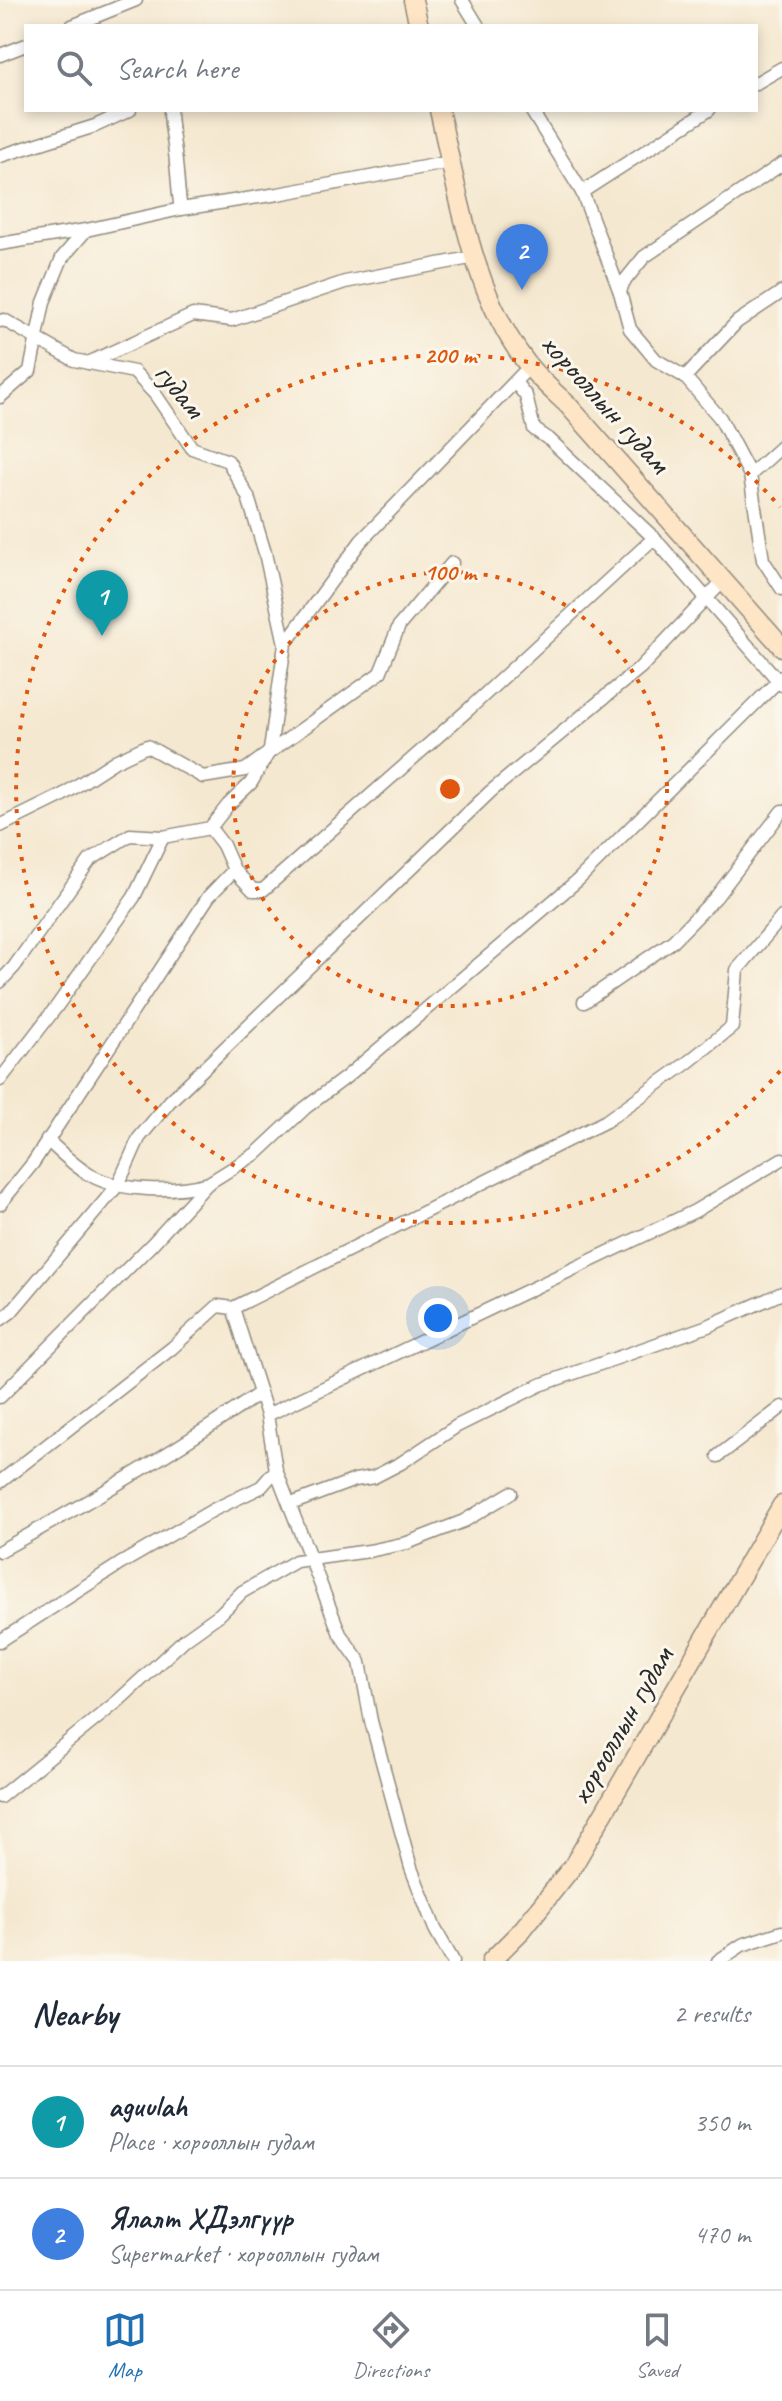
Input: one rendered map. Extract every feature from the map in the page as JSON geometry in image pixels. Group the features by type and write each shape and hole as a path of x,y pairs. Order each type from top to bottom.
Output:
{"main road":[{"path":"413,0 419,24"},
{"name":"хорооллын гудам","path":"439,112 475,257 504,330 529,367 567,404 782,647"},
{"name":"хорооллын гудам","path":"491,1961 522,1930 573,1866 782,1505"}],"street":[{"path":"101,20 136,0"},
{"path":"462,0 477,24"},
{"path":"0,55 24,46"},
{"path":"758,82 782,68"},
{"path":"0,156 95,126 126,112"},
{"path":"170,112 170,134 181,209"},
{"path":"532,112 582,192 620,292 630,329 656,360 685,377 720,418 750,475 763,560 782,589"},
{"path":"582,192 706,112"},
{"path":"0,244 451,162"},
{"path":"620,292 623,283 644,257 782,164"},
{"path":"0,397 30,371 44,302 62,258 86,230"},
{"path":"88,363 193,315 232,320 345,282 475,257"},
{"path":"685,377 737,322 782,292"},
{"name":"гудам","path":"0,321 4,320 74,360 134,372 155,394 192,448 228,461 248,497 265,553 285,644"},
{"path":"0,982 90,860 130,835 163,837 210,828 251,783 270,750 285,644 361,541 529,367"},
{"path":"0,1397 207,1184 257,1153 305,1108 345,1078 578,880 781,681 654,538 550,440 534,429 526,396 515,382"},
{"path":"750,475 782,446"},
{"path":"210,828 223,845 234,870 253,890 263,890 469,709 654,538"},
{"path":"0,826 61,796 115,761 147,746 203,777 245,770 380,673 399,626 452,563"},
{"path":"0,1320 11,1312 118,1185 139,1138 170,1101 490,792 640,668 724,580"},
{"path":"584,1002 673,941 716,897 782,811"},
{"path":"0,1080 134,897 163,837"},
{"path":"0,1204 33,1163 209,896 234,870"},
{"path":"0,1482 172,1348 218,1306 233,1308 606,1121 687,1063 732,1027 737,970 782,917"},
{"path":"47,1140 91,1176 118,1185 191,1188 207,1184"},
{"path":"267,1415 695,1211 782,1159"},
{"path":"291,1504 355,1480 374,1477 457,1426 527,1390 708,1326 782,1293"},
{"path":"233,1308 267,1415 276,1470 340,1634 360,1662 371,1721 411,1868 435,1929 453,1961"},
{"path":"0,1551 133,1477 260,1393"},
{"path":"718,1456 782,1407"},
{"path":"0,1641 120,1564 213,1510 261,1487 276,1470"},
{"path":"0,1797 118,1701 242,1592 296,1561 407,1543 464,1521 511,1493"},
{"path":"718,1961 742,1945 782,1932"}],"place":[{"name":"Ялалт ХДэлгүүр","path":"522,290"},
{"name":"aguulah","path":"102,636"}]}
